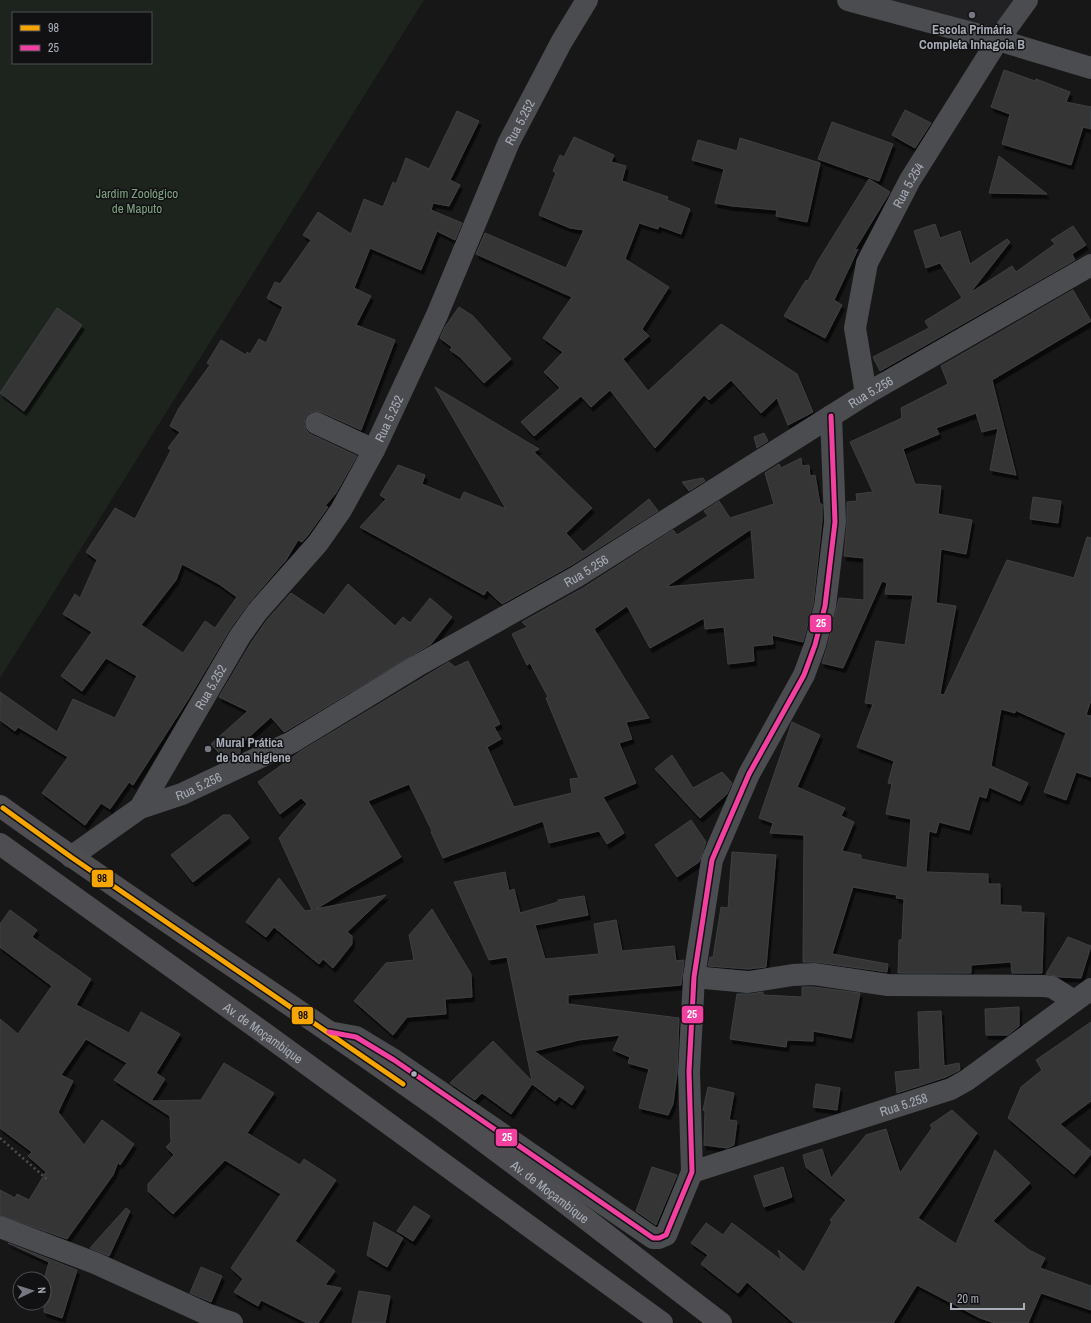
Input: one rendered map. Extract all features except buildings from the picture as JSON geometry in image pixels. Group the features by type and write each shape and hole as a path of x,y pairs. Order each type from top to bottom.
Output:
{"highway":[{"name":"Av. de Moçambique","path":"0,806 71,857 329,1032 456,1121 721,1323"},
{"name":"Av. de Moçambique","path":"0,844 264,1033 662,1323"}],"street":[{"name":"Rua 5.252","path":"140,808 240,636 257,612 326,532 341,510 374,450 437,316 509,142 562,42 587,0"},
{"path":"848,0 998,40 1091,68"},
{"name":"Rua 5.254","path":"866,394 854,328 867,263 910,180 998,40 1027,0"},
{"name":"Rua 5.256","path":"71,857 140,808 182,794 292,742 415,667 576,577 866,394 1091,265"},
{"path":"329,1032 356,1037 394,1060 653,1238 659,1238 666,1235 692,1172 689,1072 694,977 712,860 749,774 804,675 815,645 825,606 834,522 831,416"},
{"path":"316,423 374,450"},
{"path":"694,977 722,981 748,982 793,975 814,974 888,985 1044,986 1082,995"},
{"name":"Rua 5.258","path":"692,1172 951,1089 967,1080 1082,995"},
{"path":"0,1227 95,1263 209,1315 232,1323"}],"path":[{"path":"0,1138 48,1180"}],"shaded area":[{"name":"Escola Primária Completa Inhagoia B","path":"881,0 1017,0 995,30"}],"green space":[{"name":"Jardim Zoológico de Maputo","path":"0,0 424,0 0,678"}],"transit line":[{"name":"25","path":"329,1032 356,1037 394,1060 653,1238 659,1238 666,1235 692,1172 689,1072 694,977 712,860 749,774 804,675 815,645 825,606 835,522 831,416"},
{"name":"98","path":"3,808 71,857 403,1084"}],"place":[{"name":"Escola Primária Completa Inhagoia B","path":"972,15"},
{"name":"Mural Prática de boa higiene","path":"208,749"}]}
